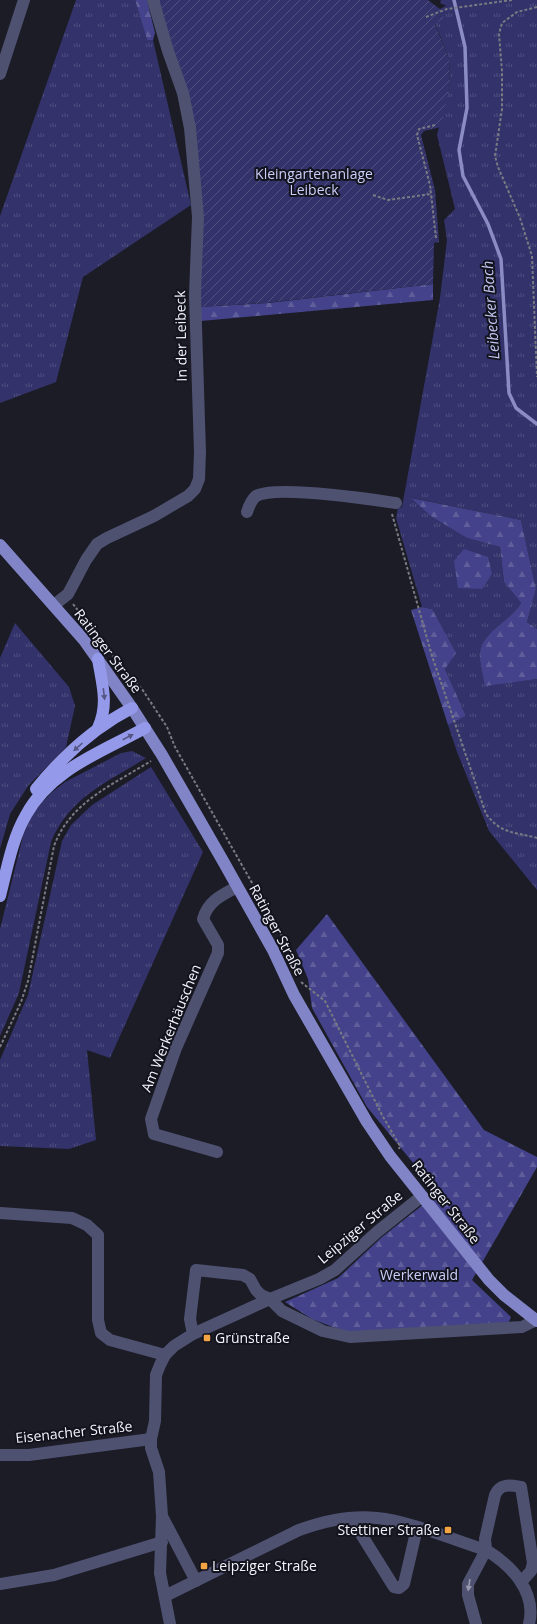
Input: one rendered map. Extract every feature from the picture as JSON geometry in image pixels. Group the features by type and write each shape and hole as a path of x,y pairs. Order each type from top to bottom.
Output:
{"highway":[{"path":"98,659 105,705 98,728"},
{"path":"0,872 15,823 29,797 46,776 98,728 132,708"},
{"path":"0,896 18,832 34,802 47,787 68,770 90,756 145,728"}],"main road":[{"name":"Ratinger Straße","path":"0,545 54,605 98,659 145,728 162,755 273,950 294,995 345,1085 379,1140 489,1280 504,1295 537,1320"}],"street":[{"path":"0,74 24,0"},
{"name":"In der Leibeck","path":"54,605 66,596 91,551 97,544 154,516 188,496 195,489 199,479 200,452 195,295 198,217 190,128 183,93 168,51 153,0"},
{"path":"248,512 251,502 255,497 271,492 337,496 392,502"},
{"name":"Am Werkerhäuschen","path":"217,1152 154,1134 151,1119 176,1048 218,953 218,945 203,919 205,911 210,904 220,896 237,887"},
{"name":"Leipziger Straße","path":"170,1624 160,1574 162,1516 159,1472 151,1439 155,1421 156,1375 165,1355 174,1346 193,1334 270,1299 319,1279 335,1270 377,1232 422,1196"},
{"path":"0,1213 72,1218 87,1225 98,1235 98,1320 101,1333 110,1340 165,1355"},
{"path":"193,1334 190,1320 196,1270 243,1275 250,1279 256,1290 261,1295 270,1299 282,1311 323,1331 350,1336 522,1327 537,1320"},
{"name":"Eisenacher Straße","path":"0,1455 29,1455 151,1439"},
{"path":"476,1624 468,1595 468,1584 486,1550 485,1539 496,1492 506,1485 521,1487 532,1566 528,1575 521,1582"},
{"name":"Leipziger Straße","path":"162,1516 196,1581"},
{"path":"351,1518 386,1576 394,1587 399,1588 404,1584 417,1528"},
{"path":"165,1596 299,1530 318,1523 351,1518 378,1518 417,1528 486,1550 505,1563 521,1582 528,1598 531,1617 529,1624"},
{"path":"0,1584 54,1575 162,1542"}],"path":[{"path":"426,17 449,9 512,0"},
{"path":"537,6 517,12 502,23 499,34 502,71 502,109 496,156 498,167 520,218 532,256 537,377"},
{"path":"435,125 418,129 416,135 431,194 436,238"},
{"path":"373,195 388,200 431,194"},
{"path":"392,502 432,656 486,814 494,824 506,830 537,838"},
{"path":"0,1046 25,992 54,846 62,827 81,806 106,788 162,755"}],"green space":[{"path":"76,0 135,0 147,40 153,40 191,205 83,277 56,382 0,403 0,216"},
{"path":"135,0 147,0 155,33 153,40 147,40"},
{"name":"Kleingartenanlage Leibeck","path":"158,0 428,0 440,9 444,18 435,24 449,59 450,83 441,127 424,131 421,135 435,190 439,242 434,243 433,284 265,303 199,307 199,196"},
{"path":"441,0 519,0 482,11 462,13 440,3"},
{"path":"456,0 537,0 537,629 527,622 536,589 521,520 412,498 467,538 500,547 504,582 521,603 517,609 487,638 480,652 480,659 486,685 537,679 537,890 489,831 457,752 448,725 466,716 445,669 432,609 422,607 396,518 398,508 402,507 440,298 447,240 444,220 455,209 437,135 450,83 449,59 435,23 443,18 440,9"},
{"path":"433,284 433,300 201,321 199,307 268,303"},
{"path":"411,498 521,520 536,589 527,622 537,629 537,679 485,686 480,659 482,644 492,632 517,609 521,603 504,582 500,547 467,538 431,516"},
{"path":"464,549 488,557 492,574 482,589 458,588 454,561"},
{"path":"422,607 432,609 456,653 445,669 466,716 448,725 411,610"},
{"path":"15,623 69,687 75,706 66,747 28,786 10,814 0,849 0,658"},
{"path":"132,751 146,758 103,784 79,802 68,813 51,842 19,993 0,1036 0,929 23,836 30,820 38,807 51,793 65,782 121,753"},
{"path":"151,767 203,852 110,1058 87,1050 96,1140 69,1149 0,1146 0,1060 28,995 62,841 71,825 92,805"},
{"name":"Werkerwald","path":"327,914 484,1130 537,1157 537,1167 472,1280 511,1317 508,1324 346,1332 312,1319 285,1302 338,1278 382,1237 438,1193 367,1107 312,1008 308,979 296,950"}],"waterway":[{"name":"Leibecker Bach","path":"454,0 465,47 467,108 459,150 463,176 488,224 501,259 509,393 516,408 537,424"}],"place":[{"name":"Grünstraße","path":"207,1338"},
{"name":"Stettiner Straße","path":"448,1530"},
{"name":"Leipziger Straße","path":"204,1566"}]}
